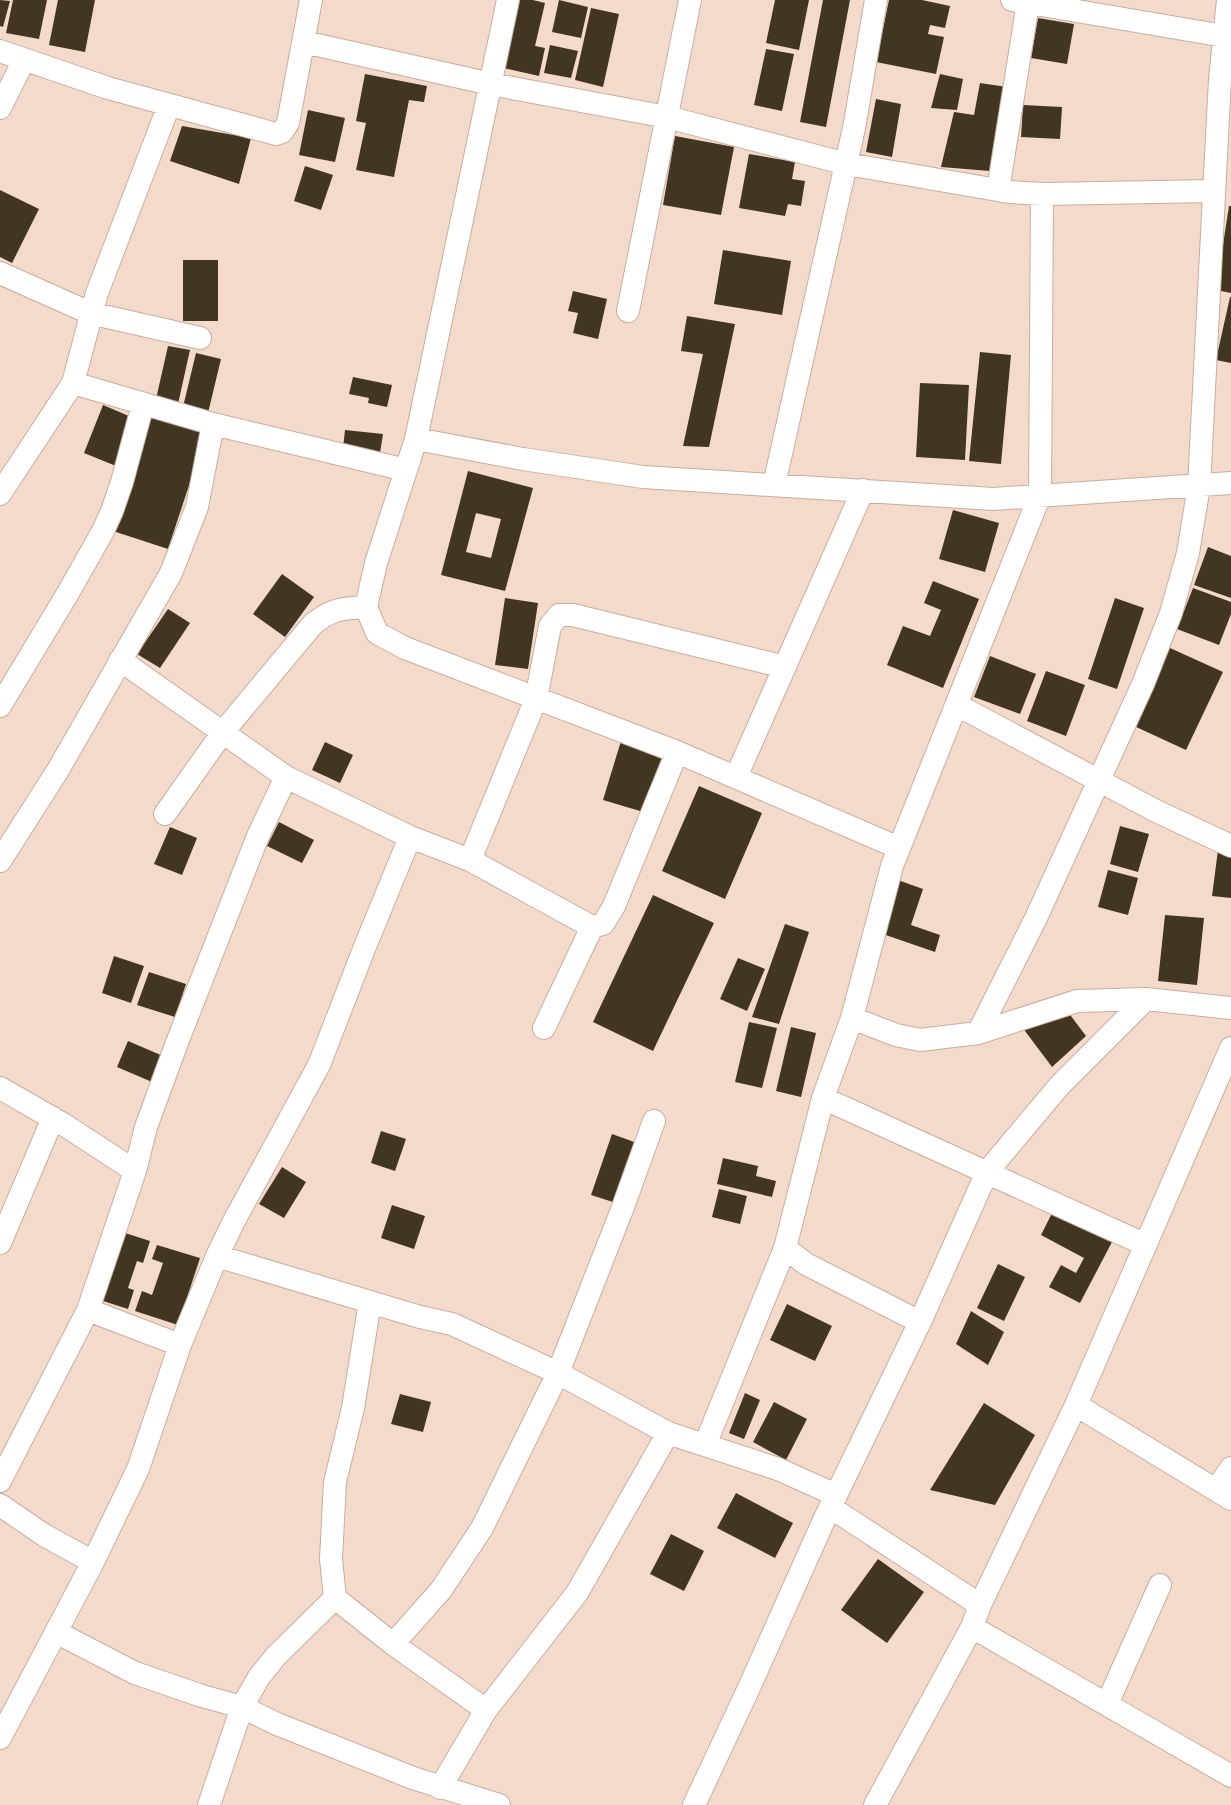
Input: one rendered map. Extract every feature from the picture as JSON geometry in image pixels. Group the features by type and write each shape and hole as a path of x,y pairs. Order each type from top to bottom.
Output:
{"street":[{"path":"0,51 108,88 169,106 276,134 282,132 288,123 311,0"},
{"path":"508,0 416,440 376,563 366,608 377,633 405,648 536,699 550,702 677,752 899,848"},
{"path":"628,311 690,0"},
{"path":"774,485 854,128 876,0"},
{"path":"978,1033 1036,918 1143,684 1171,613 1188,553 1199,486 1214,191 1224,136 1224,36 1228,0"},
{"path":"998,190 1020,1 1224,36"},
{"path":"304,42 491,84 667,117 846,164 998,190 1042,194 1214,191"},
{"path":"0,108 24,60"},
{"path":"0,494 73,383 86,340 90,314 169,106"},
{"path":"705,1445 785,1248 823,1098 852,1018 892,866 1040,495 1042,194"},
{"path":"0,273 90,314 200,338"},
{"path":"73,383 213,424 406,470"},
{"path":"0,706 68,594 103,531 122,482 143,404"},
{"path":"0,861 58,770 120,660 172,573 197,507 213,424"},
{"path":"416,440 522,459 643,477 993,499 1231,483"},
{"path":"736,777 863,490"},
{"path":"165,814 224,732 313,624 327,612 345,608 366,608"},
{"path":"470,860 536,699 550,626 559,615 573,615 785,667"},
{"path":"120,660 286,777 410,837 470,860 592,927 603,924 614,906 677,752"},
{"path":"957,705 1156,811 1231,846"},
{"path":"0,1481 88,1310 135,1171 146,1127 178,1040 258,836 286,777"},
{"path":"0,1738 93,1562 138,1469 180,1345 217,1256 234,1221 319,1065 364,949 410,837"},
{"path":"544,1028 592,927"},
{"path":"852,1018 896,1035 920,1040 978,1033 1077,1001 1146,999 1231,1008"},
{"path":"694,1805 833,1501 920,1322 987,1172 1060,1085 1146,999"},
{"path":"875,1805 972,1627 980,1605 1076,1405 1231,1048"},
{"path":"0,1088 53,1118 135,1171"},
{"path":"823,1098 1146,1245"},
{"path":"0,1243 53,1118"},
{"path":"393,1644 441,1590 482,1528 558,1373 623,1207 654,1121"},
{"path":"785,1248 806,1264 920,1322"},
{"path":"217,1256 420,1317 452,1324 558,1373 668,1433 778,1469 833,1501 980,1605"},
{"path":"370,1302 353,1408 335,1482 331,1559 336,1598 393,1644 486,1710"},
{"path":"88,1310 180,1345"},
{"path":"1076,1405 1223,1495 1231,1468"},
{"path":"440,1788 486,1710 577,1593 668,1433"},
{"path":"0,1505 44,1535 93,1562"},
{"path":"1106,1704 1160,1585"},
{"path":"209,1805 242,1707 259,1677 276,1656 336,1598"},
{"path":"972,1627 1231,1776"},
{"path":"56,1632 135,1672 202,1696 242,1707 277,1724 440,1788 499,1805"}],"building":[{"path":"0,0 10,1 3,27 0,26"},
{"path":"13,0 47,0 39,39 6,33"},
{"path":"58,0 95,0 85,52 49,45"},
{"path":"519,0 533,0 545,3 535,46 545,48 539,76 503,68"},
{"path":"559,0 588,7 581,38 552,32"},
{"path":"775,0 809,0 799,50 766,43"},
{"path":"823,0 850,0 826,127 800,122"},
{"path":"889,0 922,0 950,6 945,28 930,25 928,34 944,37 936,74 876,62"},
{"path":"591,8 619,14 603,87 575,80"},
{"path":"1038,18 1074,24 1067,64 1031,58"},
{"path":"550,45 578,51 571,78 544,73"},
{"path":"766,49 794,54 782,111 754,105"},
{"path":"365,74 427,86 424,102 409,100 394,177 356,170 366,123 356,121"},
{"path":"940,74 963,79 957,110 931,108"},
{"path":"980,83 1007,87 990,171 941,167 954,112 974,115"},
{"path":"876,99 901,104 892,157 866,152"},
{"path":"1023,105 1062,107 1060,139 1021,137"},
{"path":"308,110 345,118 335,162 299,155"},
{"path":"182,126 251,138 239,184 170,161"},
{"path":"675,136 734,147 721,215 663,205"},
{"path":"749,154 795,162 792,179 805,181 801,206 788,204 785,216 739,208"},
{"path":"305,166 333,175 321,210 294,201"},
{"path":"0,190 39,209 12,263 0,257"},
{"path":"1229,206 1231,206 1231,293 1216,290"},
{"path":"723,250 791,261 782,315 714,304"},
{"path":"183,260 218,260 218,321 183,321"},
{"path":"573,291 607,299 598,339 573,333 578,313 568,311"},
{"path":"1231,297 1231,363 1216,360"},
{"path":"687,316 735,324 709,447 683,446 703,354 681,351"},
{"path":"168,346 190,350 178,404 156,399"},
{"path":"980,352 1011,355 1001,464 969,461"},
{"path":"196,353 221,359 208,413 183,407"},
{"path":"353,377 392,385 387,407 368,403 369,398 349,394"},
{"path":"920,383 969,385 965,460 916,457"},
{"path":"103,405 136,419 116,466 84,453"},
{"path":"152,411 208,428 168,549 113,531"},
{"path":"345,430 383,434 380,453 343,448"},
{"path":"468,471 533,488 505,591 441,575","holes":["476,513 501,519 491,558 466,552"]},
{"path":"953,510 999,523 985,572 939,559"},
{"path":"1208,547 1231,556 1231,598 1194,585"},
{"path":"282,574 314,597 285,637 253,614"},
{"path":"933,581 979,599 943,688 887,665 903,626 930,636 941,610 924,603"},
{"path":"1193,588 1231,602 1231,614 1219,645 1177,629"},
{"path":"505,598 538,603 528,669 495,665"},
{"path":"1115,598 1144,608 1117,689 1088,679"},
{"path":"168,609 190,623 160,668 137,654"},
{"path":"1170,648 1223,672 1186,750 1134,726"},
{"path":"990,656 1036,674 1020,714 974,697"},
{"path":"1046,671 1085,685 1066,736 1027,721"},
{"path":"621,741 668,755 650,814 603,800"},
{"path":"325,742 353,755 340,783 312,770"},
{"path":"699,786 762,813 725,899 662,871"},
{"path":"279,822 314,840 302,863 267,846"},
{"path":"1120,826 1149,834 1138,872 1110,864"},
{"path":"170,827 197,838 182,875 154,864"},
{"path":"1218,850 1231,851 1231,898 1212,896"},
{"path":"1108,870 1138,878 1128,915 1098,907"},
{"path":"895,879 923,889 911,925 940,935 935,952 877,932"},
{"path":"653,895 714,923 653,1051 593,1022"},
{"path":"1165,915 1204,918 1197,985 1158,981"},
{"path":"785,924 809,932 779,1024 752,1017"},
{"path":"114,956 144,966 131,1003 102,993"},
{"path":"738,958 765,969 747,1011 720,999"},
{"path":"149,972 186,984 175,1017 137,1005"},
{"path":"1065,1008 1086,1036 1052,1067 1019,1023"},
{"path":"749,1022 777,1028 762,1088 735,1082"},
{"path":"791,1027 816,1033 801,1097 776,1091"},
{"path":"128,1041 163,1056 152,1082 117,1067"},
{"path":"381,1131 406,1139 395,1171 371,1163"},
{"path":"612,1134 637,1143 616,1203 591,1195"},
{"path":"723,1158 758,1166 756,1176 776,1181 772,1197 717,1184"},
{"path":"282,1167 306,1182 284,1218 259,1204"},
{"path":"719,1189 747,1196 740,1224 712,1217"},
{"path":"392,1205 425,1216 414,1249 381,1238"},
{"path":"1053,1211 1112,1242 1080,1303 1049,1287 1061,1265 1076,1273 1084,1258 1041,1235"},
{"path":"122,1232 150,1241 143,1263 137,1261 128,1288 134,1290 128,1309 100,1300"},
{"path":"157,1245 200,1258 178,1325 135,1311 142,1291 152,1295 163,1263 152,1259"},
{"path":"998,1264 1025,1277 1004,1321 977,1308"},
{"path":"787,1304 832,1326 815,1361 770,1340"},
{"path":"971,1311 1004,1332 988,1365 956,1344"},
{"path":"745,1393 760,1400 744,1439 729,1433"},
{"path":"400,1394 431,1402 423,1432 391,1424"},
{"path":"774,1402 807,1419 786,1460 753,1442"},
{"path":"984,1403 1035,1435 995,1505 930,1490"},
{"path":"736,1493 793,1523 775,1558 717,1528"},
{"path":"671,1534 704,1551 684,1591 650,1574"},
{"path":"878,1559 924,1592 887,1643 841,1610"}]}
